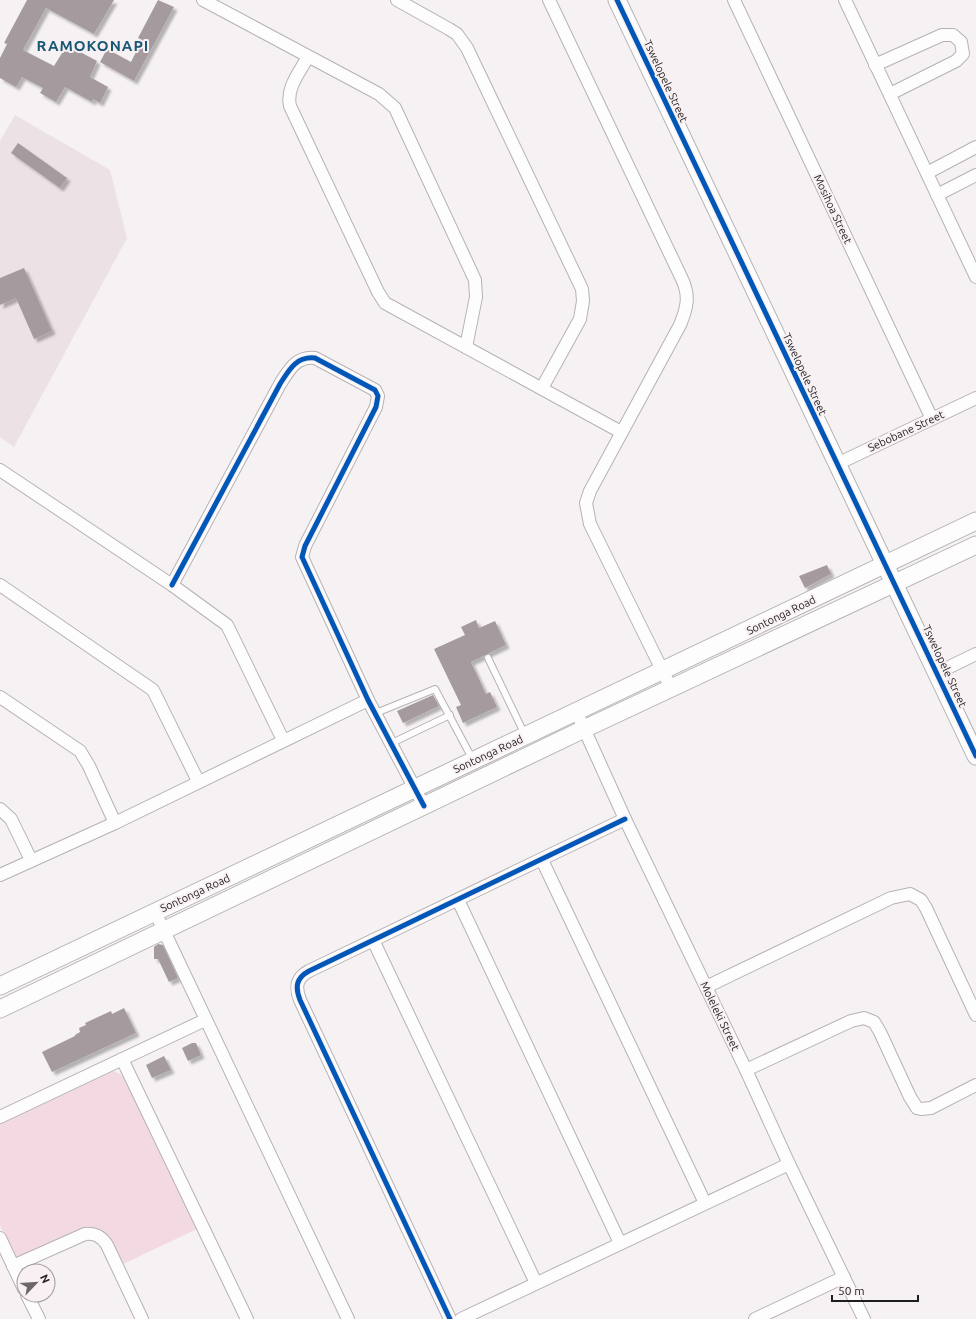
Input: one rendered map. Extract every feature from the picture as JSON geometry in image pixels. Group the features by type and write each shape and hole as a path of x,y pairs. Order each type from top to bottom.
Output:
{"main road":[{"name":"Tswelopele Street","path":"617,0 976,756"},
{"name":"Sontonga Road","path":"0,986 415,788 577,713 976,521"},
{"name":"Sontonga Road","path":"0,1009 584,729 976,545"}],"street":[{"path":"203,0 379,94 395,108 475,280 476,297 466,347"},
{"path":"397,0 450,29 457,34 467,48 582,289 583,301 580,319 542,388"},
{"path":"549,0 679,272 688,294 687,307 680,325 621,432 590,491 586,503 594,531 671,688"},
{"name":"Mosihoa Street","path":"734,0 932,419"},
{"path":"845,0 975,273"},
{"path":"875,65 942,36 953,35 961,42 963,54 956,61 890,94"},
{"path":"308,57 290,88 288,97 290,106 378,292 389,306 621,432"},
{"path":"927,172 976,147"},
{"path":"937,194 976,176"},
{"path":"172,585 280,384 295,363 308,357 315,358 375,390 378,396 376,407 304,546 302,557 368,700 424,806"},
{"name":"Sebobane Street","path":"837,464 976,398"},
{"path":"0,470 172,585 227,625 283,740"},
{"path":"0,585 153,690 198,781"},
{"path":"937,673 976,654"},
{"path":"0,696 80,751 89,766 115,823"},
{"path":"0,875 115,823 198,781 368,700"},
{"name":"Moleleki Street","path":"577,713 625,819 864,1319"},
{"path":"0,809 11,820 31,860"},
{"path":"450,1319 297,992 296,985 302,974 625,819"},
{"path":"542,860 705,1203"},
{"path":"706,987 891,898 910,894 922,900 976,1015"},
{"path":"458,900 620,1243"},
{"path":"154,912 348,1319"},
{"path":"373,940 536,1282"},
{"path":"746,1070 851,1021 864,1018 874,1022 880,1032 910,1097 917,1108 931,1108 976,1085"},
{"path":"0,1117 205,1020"},
{"path":"122,1059 248,1319"},
{"path":"461,1319 536,1282 789,1164"},
{"path":"13,1266 85,1234 96,1235 102,1238 107,1245 142,1319"},
{"path":"0,1238 16,1272"},
{"path":"755,1319 844,1277"},
{"path":"31,1303 38,1319"}],"lane":[{"path":"488,658 526,737"},
{"path":"376,713 434,689 438,692 474,762"},
{"path":"392,743 450,715"}],"shaded area":[{"path":"15,115 110,170 127,238 14,447 0,437 0,141"},
{"path":"113,1071 120,1074 126,1080 197,1229 121,1265 99,1231 93,1228 85,1229 20,1258 16,1257 0,1226 0,1122 107,1072"}],"building":[{"path":"27,0 114,0 94,34 46,8 23,50 54,66 67,45 97,61 90,77 108,87 100,103 93,99 92,102 65,87 56,102 40,93 43,88 22,77 16,87 0,78 0,58 7,44 4,43"},
{"path":"158,0 174,7 134,81 100,62 107,49 131,62 142,40 138,38"},
{"path":"18,143 67,178 60,188 11,153"},
{"path":"24,268 52,331 34,339 16,298 0,305 0,278"},
{"path":"827,565 831,574 805,588 799,576"},
{"path":"476,620 479,628 495,621 506,645 471,662 486,694 490,692 497,707 463,723 456,707 461,705 434,649 465,635 461,627"},
{"path":"433,695 439,706 403,723 397,711"},
{"path":"158,944 163,945 178,978 169,982 158,959 154,959 154,947"},
{"path":"124,1008 136,1033 52,1072 42,1052 75,1036 80,1032 79,1028 86,1025 85,1023 111,1011 112,1014"},
{"path":"192,1043 196,1043 201,1055 188,1061 182,1048"},
{"path":"164,1056 171,1070 152,1078 146,1065"}],"cycle path":[{"path":"617,0 976,756"},
{"path":"172,585 280,384 294,365 303,359 315,358 375,390 378,396 376,407 305,546 302,557 368,700 424,806"},
{"path":"450,1319 300,1000 297,991 299,980 309,971 625,819"}],"district":[{"name":"RAMOKONAPI","path":"93,45"}]}
